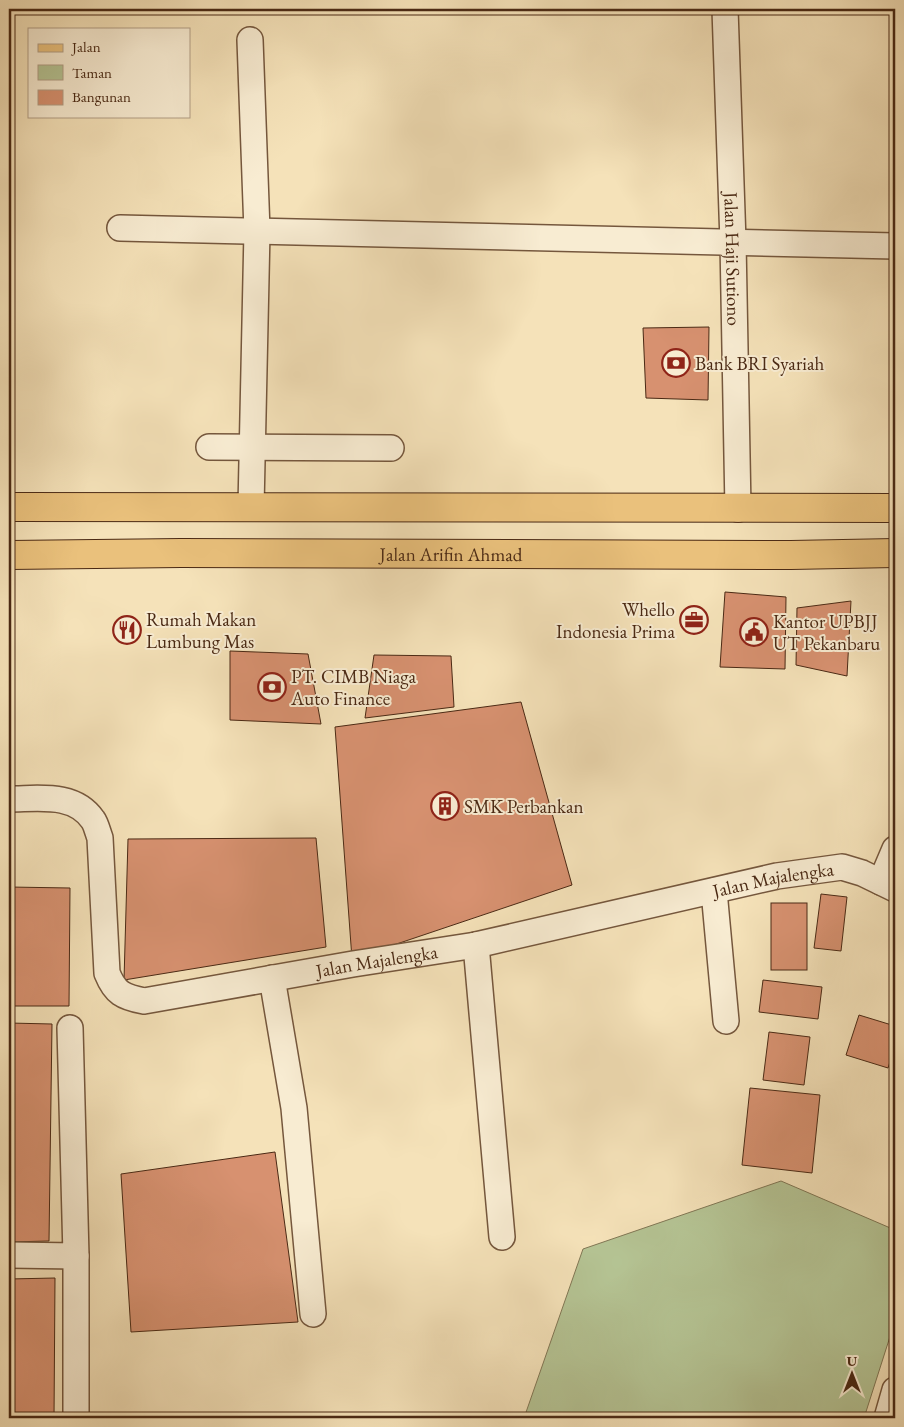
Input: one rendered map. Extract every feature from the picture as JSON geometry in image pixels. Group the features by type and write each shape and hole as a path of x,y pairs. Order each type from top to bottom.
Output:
{"main road":[{"path":"9,507 895,508"},
{"name":"Jalan Arifin Ahmad","path":"9,555 791,555 895,552"}],"street":[{"name":"Jalan Haji Sutiono","path":"725,9 733,242 738,509"},
{"path":"250,40 257,231 251,507"},
{"path":"120,228 895,246"},
{"path":"209,448 391,448"},
{"name":"Jalan Majalengka","path":"9,799 63,798 77,805 93,820 100,838 107,973 112,986 120,993 130,998 144,1001 353,964 476,945 777,876 842,867 862,873 888,886"},
{"path":"888,886 895,849"},
{"path":"714,891 726,1021"},
{"path":"476,945 502,1237"},
{"path":"272,978 294,1108 312,1314"},
{"path":"70,1028 76,1256 76,1418"},
{"path":"9,1256 76,1256"},
{"path":"887,1418 895,1390"}],"green space":[{"path":"781,1181 895,1230 895,1321 864,1418 524,1418 583,1249"}],"building":[{"name":"Bank BRI Syariah","path":"709,327 708,400 646,398 643,328"},
{"name":"Kantor UPBJJ UT Pekanbaru","path":"725,592 786,597 785,669 720,667"},
{"path":"851,601 847,676 796,665 797,608"},
{"name":"PT. CIMB Niaga Auto Finance","path":"230,651 308,654 321,724 230,720"},
{"path":"374,655 451,656 454,707 365,718"},
{"name":"SMK Perbankan","path":"521,702 572,885 352,959 335,727"},
{"path":"316,838 326,947 124,980 128,839"},
{"path":"9,887 70,888 69,1006 9,1006"},
{"path":"821,894 847,897 841,951 814,948"},
{"path":"771,903 807,903 807,970 771,970"},
{"path":"763,980 822,987 818,1019 759,1012"},
{"path":"859,1015 895,1026 895,1046 888,1068 846,1055"},
{"path":"9,1023 52,1024 49,1241 9,1242"},
{"path":"769,1032 810,1037 804,1085 763,1080"},
{"path":"750,1088 820,1095 812,1173 742,1165"},
{"path":"275,1152 298,1322 131,1332 121,1174"},
{"path":"55,1278 54,1418 9,1418 9,1279"}],"place":[{"name":"Bank BRI Syariah","path":"676,363"},
{"name":"Whello Indonesia Prima","path":"694,620"},
{"name":"Rumah Makan Lumbung Mas","path":"127,630"},
{"name":"Kantor UPBJJ UT Pekanbaru","path":"754,632"},
{"name":"PT. CIMB Niaga Auto Finance","path":"272,687"},
{"name":"SMK Perbankan","path":"445,806"}]}
